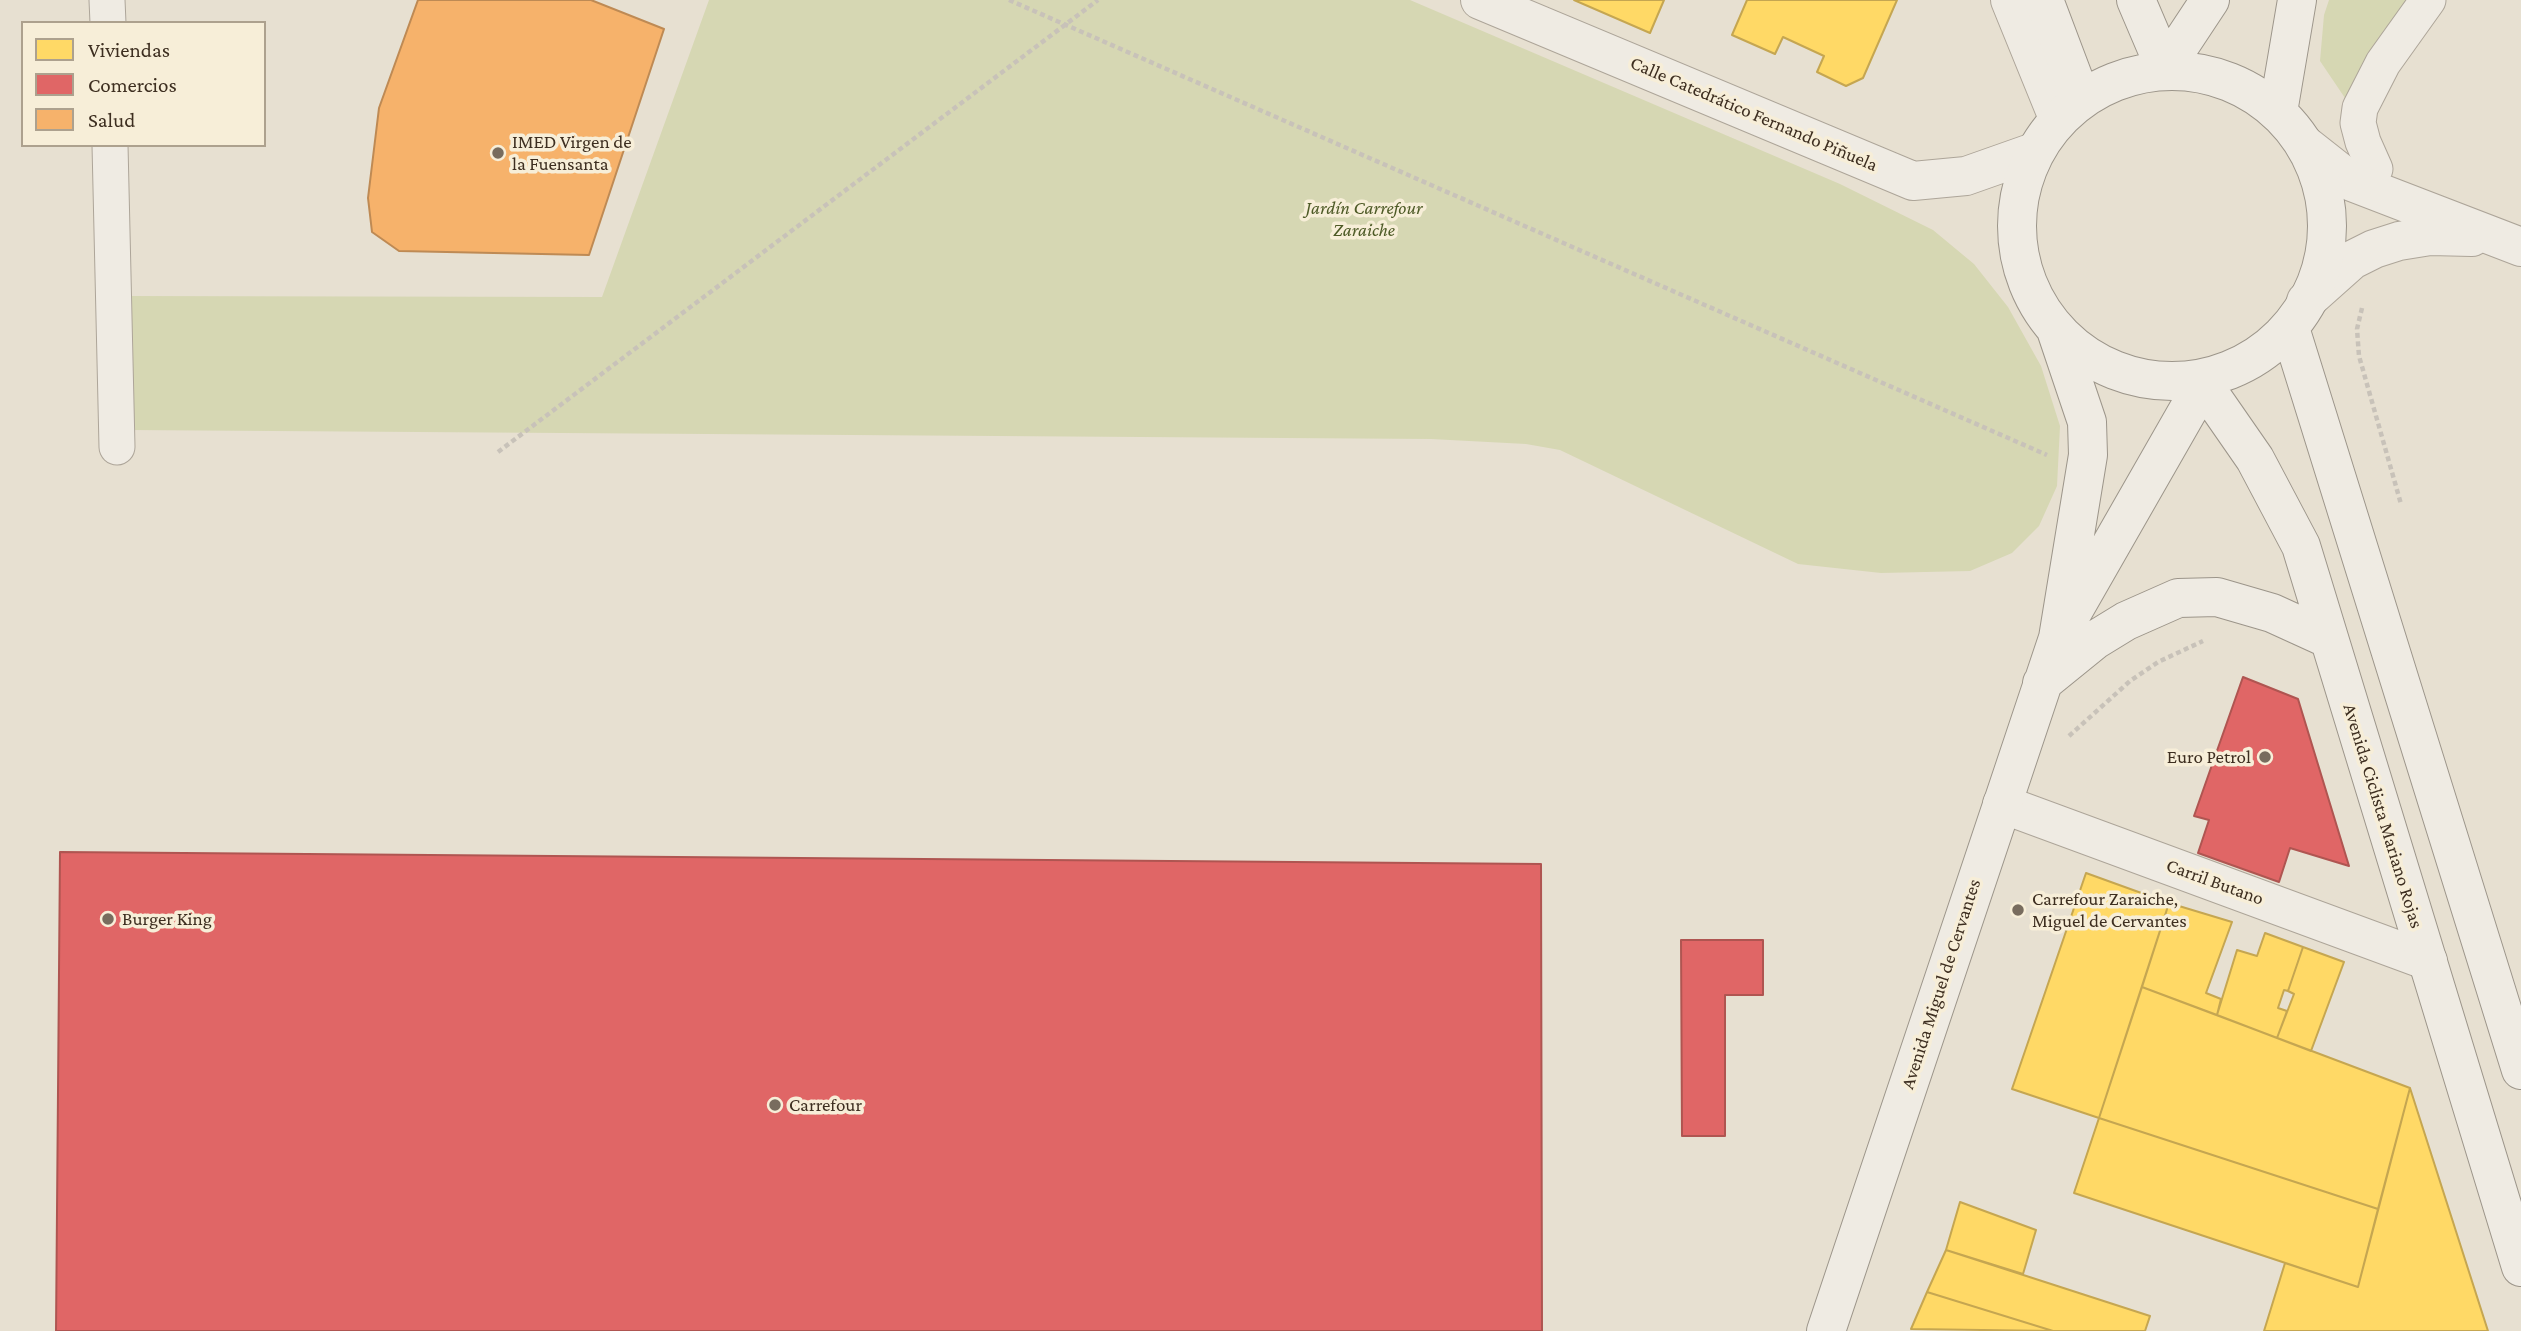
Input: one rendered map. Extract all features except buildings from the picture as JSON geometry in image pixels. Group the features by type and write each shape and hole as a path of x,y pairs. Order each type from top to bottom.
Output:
{"main road":[{"name":"Calle Catedrático Fernando Piñuela","path":"1480,0 1913,181 1966,176 2034,152"},
{"path":"2010,0 2070,108"},
{"path":"2044,0 2070,108"},
{"path":"2136,0 2165,68"},
{"path":"2165,68 2210,0"},
{"path":"2278,112 2297,0"},
{"path":"2165,68 2203,74 2244,88 2278,112 2305,145 2352,182 2506,242 2430,236 2399,241 2351,260 2298,315 2240,366 2203,384 2156,381 2111,369 2056,330 2036,303 2022,271 2015,234 2018,197 2034,152 2070,108 2118,79 2165,68"},
{"path":"2305,145 2314,164 2328,214 2329,242 2325,265 2298,315 2521,1070"},
{"name":"Avenida Miguel de Cervantes","path":"1826,1331 2058,638 2086,472 2087,422 2056,330"},
{"name":"Avenida Miguel de Cervantes","path":"2058,638 2203,384"},
{"name":"Avenida Ciclista Mariano Rojas","path":"2203,384 2255,459 2301,547 2521,1267"},
{"path":"2042,683 2095,639 2178,598 2217,597 2272,613 2329,639"},
{"name":"Carril Butano","path":"2002,804 2428,961"}],"street":[{"path":"107,0 108,21"},
{"path":"2375,169 2361,132 2360,108 2383,63 2428,0"},
{"path":"110,147 117,447"}],"path":[{"path":"1009,0 2086,472"},
{"path":"498,452 1098,0"},
{"path":"2367,297 2357,329 2359,356 2401,504"},
{"path":"2059,746 2130,681 2158,662 2205,640"}],"green space":[{"name":"Jardín Carrefour Zaraiche","path":"709,0 1410,0 1840,184 1933,230 1974,264 2008,307 2041,366 2060,426 2057,486 2039,526 2012,553 1970,571 1881,573 1798,564 1560,450 1526,444 1431,439 128,430 126,296 602,297"},
{"path":"2329,0 2411,0 2345,98 2320,61 2324,15"}],"place":[{"name":"IMED Virgen de la Fuensanta","path":"498,153"},
{"name":"Euro Petrol","path":"2265,757"},
{"name":"Carrefour Zaraiche, Miguel de Cervantes","path":"2018,910"},
{"name":"Burger King","path":"108,919"},
{"name":"Carrefour","path":"775,1105"}]}
